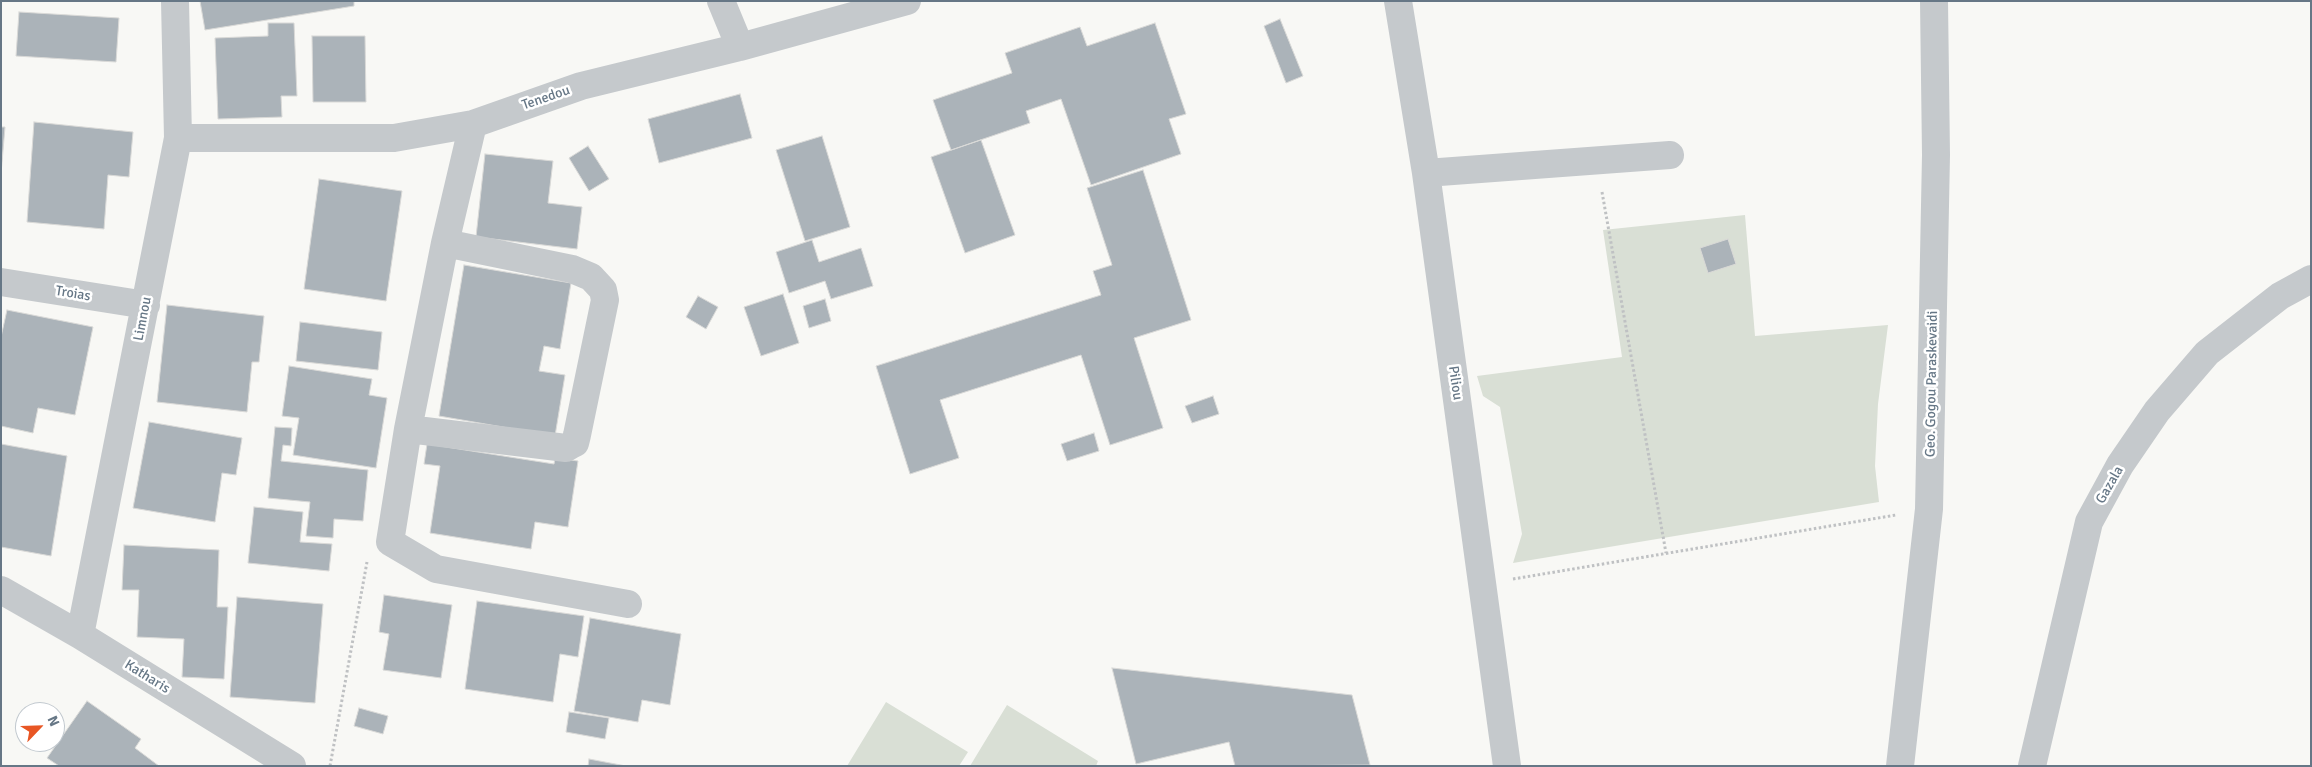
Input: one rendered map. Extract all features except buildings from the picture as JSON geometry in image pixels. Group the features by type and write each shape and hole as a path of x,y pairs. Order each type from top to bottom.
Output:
{"street":[{"name":"Limnou","path":"80,635 178,138 175,1"},
{"path":"720,1 740,47"},
{"name":"Tenedou","path":"178,138 394,138 473,124 581,86 740,47 907,1"},
{"name":"Piliou","path":"1398,1 1426,173 1508,766"},
{"name":"Geo. Gogou Paraskevaidi","path":"1900,766 1929,509 1936,155 1934,1"},
{"path":"473,124 445,243 408,429 390,542 436,569 628,604"},
{"path":"1426,173 1670,155"},
{"path":"408,429 566,448 571,446 575,443 577,435 605,300 603,290 591,277 572,269 445,243"},
{"name":"Gazala","path":"2032,766 2089,522 2120,465 2157,412 2207,354 2280,296 2311,279"},
{"name":"Troias","path":"1,282 146,305"},
{"name":"Katharis","path":"1,590 80,635 292,766"}],"path":[{"path":"1596,160 1666,553"},
{"path":"1482,584 1929,509"},
{"path":"330,766 368,554 390,542"}],"shaded area":[{"path":"1745,215 1755,336 1888,325 1878,404 1875,466 1879,502 1513,563 1522,534 1500,407 1483,396 1477,376 1622,357 1603,230"},
{"path":"886,702 968,752 959,766 847,766"},
{"path":"1007,705 1098,761 1096,766 970,766"}]}
